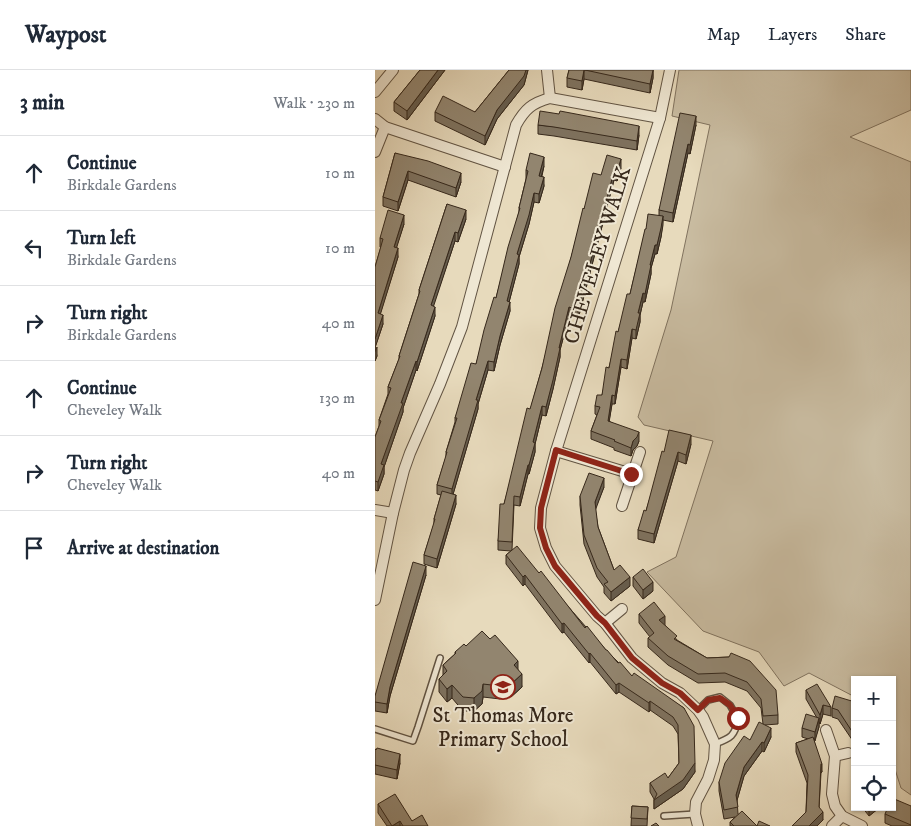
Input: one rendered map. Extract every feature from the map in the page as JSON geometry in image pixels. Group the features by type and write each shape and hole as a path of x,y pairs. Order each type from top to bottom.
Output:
{"street":[{"path":"375,92 393,70"},
{"path":"547,70 550,98"},
{"name":"CHEVELEY WALK","path":"670,70 660,118 556,450 541,508 540,528 546,548 555,566 605,623 632,658 662,683 680,693 698,710 715,744"},
{"path":"375,600 393,513 409,453 440,384 462,327 516,125 521,116 539,101 550,98 660,118"},
{"path":"375,119 385,127 505,167"},
{"path":"375,152 385,127"},
{"path":"556,450 631,474"},
{"path":"622,506 631,474 640,452"},
{"path":"375,510 393,513"},
{"path":"605,623 622,609"},
{"path":"826,730 835,756 832,794 835,806 842,816 862,826"},
{"path":"697,826 696,802 711,770 715,744"},
{"path":"835,756 847,752"},
{"path":"832,826 842,816"}],"lane":[{"path":"375,729 413,741 440,658"},
{"path":"698,710 708,700 720,698 730,705 738,718 736,730 728,739 715,744"},
{"path":"664,816 695,814"}],"shaded area":[{"path":"679,70 911,70 911,110 850,137 911,162 911,795 901,788 896,772 896,676 851,676 851,695 809,673 784,686 759,652 703,631 647,572 676,557 713,441 644,425 638,417 671,310 710,125 672,116"}],"building":[{"path":"420,70 438,70 407,111 394,102"},
{"path":"509,70 526,70 524,76 497,110 485,136 435,112 443,96 475,112"},
{"path":"569,70 584,70 582,81 567,78"},
{"path":"585,70 653,70 650,84"},
{"path":"540,111 559,114 560,111 639,126 637,141 538,125"},
{"path":"680,113 696,116 673,213 659,210"},
{"path":"395,153 428,161 461,173 456,188 408,171 398,202 383,197"},
{"path":"530,153 544,157 539,176 544,177 539,194 534,193 517,254 519,255 507,301 510,302 494,362 488,361 452,489 437,485 471,363 476,364 494,297 496,298 508,247 520,208"},
{"path":"607,155 621,159 617,172 614,171 578,310 569,307 553,380 546,407 542,406 533,442 535,443 520,497 514,496 512,542 498,541 500,504 504,504 527,408 530,409 542,368 555,308 571,257 583,208 593,173 601,175"},
{"path":"447,204 466,210 458,233 455,232 431,305 435,307 381,464 384,465 378,482 375,481 375,437 381,421 379,420 391,388 388,387 400,356"},
{"path":"388,210 404,215 394,247 398,248 378,313 383,315 375,339 375,267 383,239 380,238"},
{"path":"648,214 663,216 661,228 650,265 645,294 643,293 638,313 640,313 636,330 632,329 627,360 621,359 615,396 612,395 608,421 639,432 631,448 591,431 600,407 595,406 597,395 602,395 606,367 609,368 616,331 618,332 627,294 630,294"},
{"path":"669,430 691,435 686,455 678,452 654,534 638,530 644,510 646,511"},
{"path":"589,473 604,478 595,502 598,527 614,570 620,565 630,577 611,592 604,584 608,582 597,568 584,535 580,496"},
{"path":"442,491 456,495 437,559 424,555"},
{"path":"517,546 539,573 541,571 585,628 587,626 618,663 620,662 632,676 634,673 684,708 694,726 695,763 683,780 654,800 657,794 650,783 665,773 668,778 679,763 678,725 673,717 650,701 649,703 619,683 616,685 564,623 562,624 525,575 523,577 506,555"},
{"path":"413,562 426,566 390,687 387,704 375,702 375,696"},
{"path":"643,569 653,582 643,590 633,577"},
{"path":"654,602 665,616 659,620 677,636 674,639 707,658 729,657 731,653 750,661 776,690 778,715 763,716 761,699 747,682 725,673 698,674 668,656 648,638 654,633 639,614"},
{"path":"482,631 490,639 495,635 518,661 514,665 522,674 511,684 507,680 500,686 483,684 482,691 474,698 463,697 452,685 447,689 439,679 447,671 443,665 464,644 466,646"},
{"path":"817,684 831,707 823,705 820,715 806,690"},
{"path":"835,696 851,701 851,730 838,710 832,708"},
{"path":"806,714 819,718 815,732 802,728"},
{"path":"759,722 771,728 764,743 762,742 744,767 736,795 738,807 724,810 719,782 725,763 744,736 750,740"},
{"path":"813,737 822,764 819,807 823,812 809,826 792,826 806,812 808,775 796,743"},
{"path":"375,749 400,754 397,770 375,765"},
{"path":"395,794 412,821 422,815 428,826 403,826 400,821 392,826 378,804"},
{"path":"896,800 911,806 911,825 885,814 886,811 896,811"},
{"path":"632,806 648,807 647,819 631,818"},
{"path":"742,811 757,826 734,826 730,822"},
{"path":"759,821 770,826 757,826"}],"place":[{"name":"St Thomas More Primary School","path":"503,687"}],"route":[{"path":"631,474 556,450 541,508 540,528 546,548 555,566 605,623 632,658 662,683 680,693 698,710 708,700 720,698 730,705 738,718"}]}
